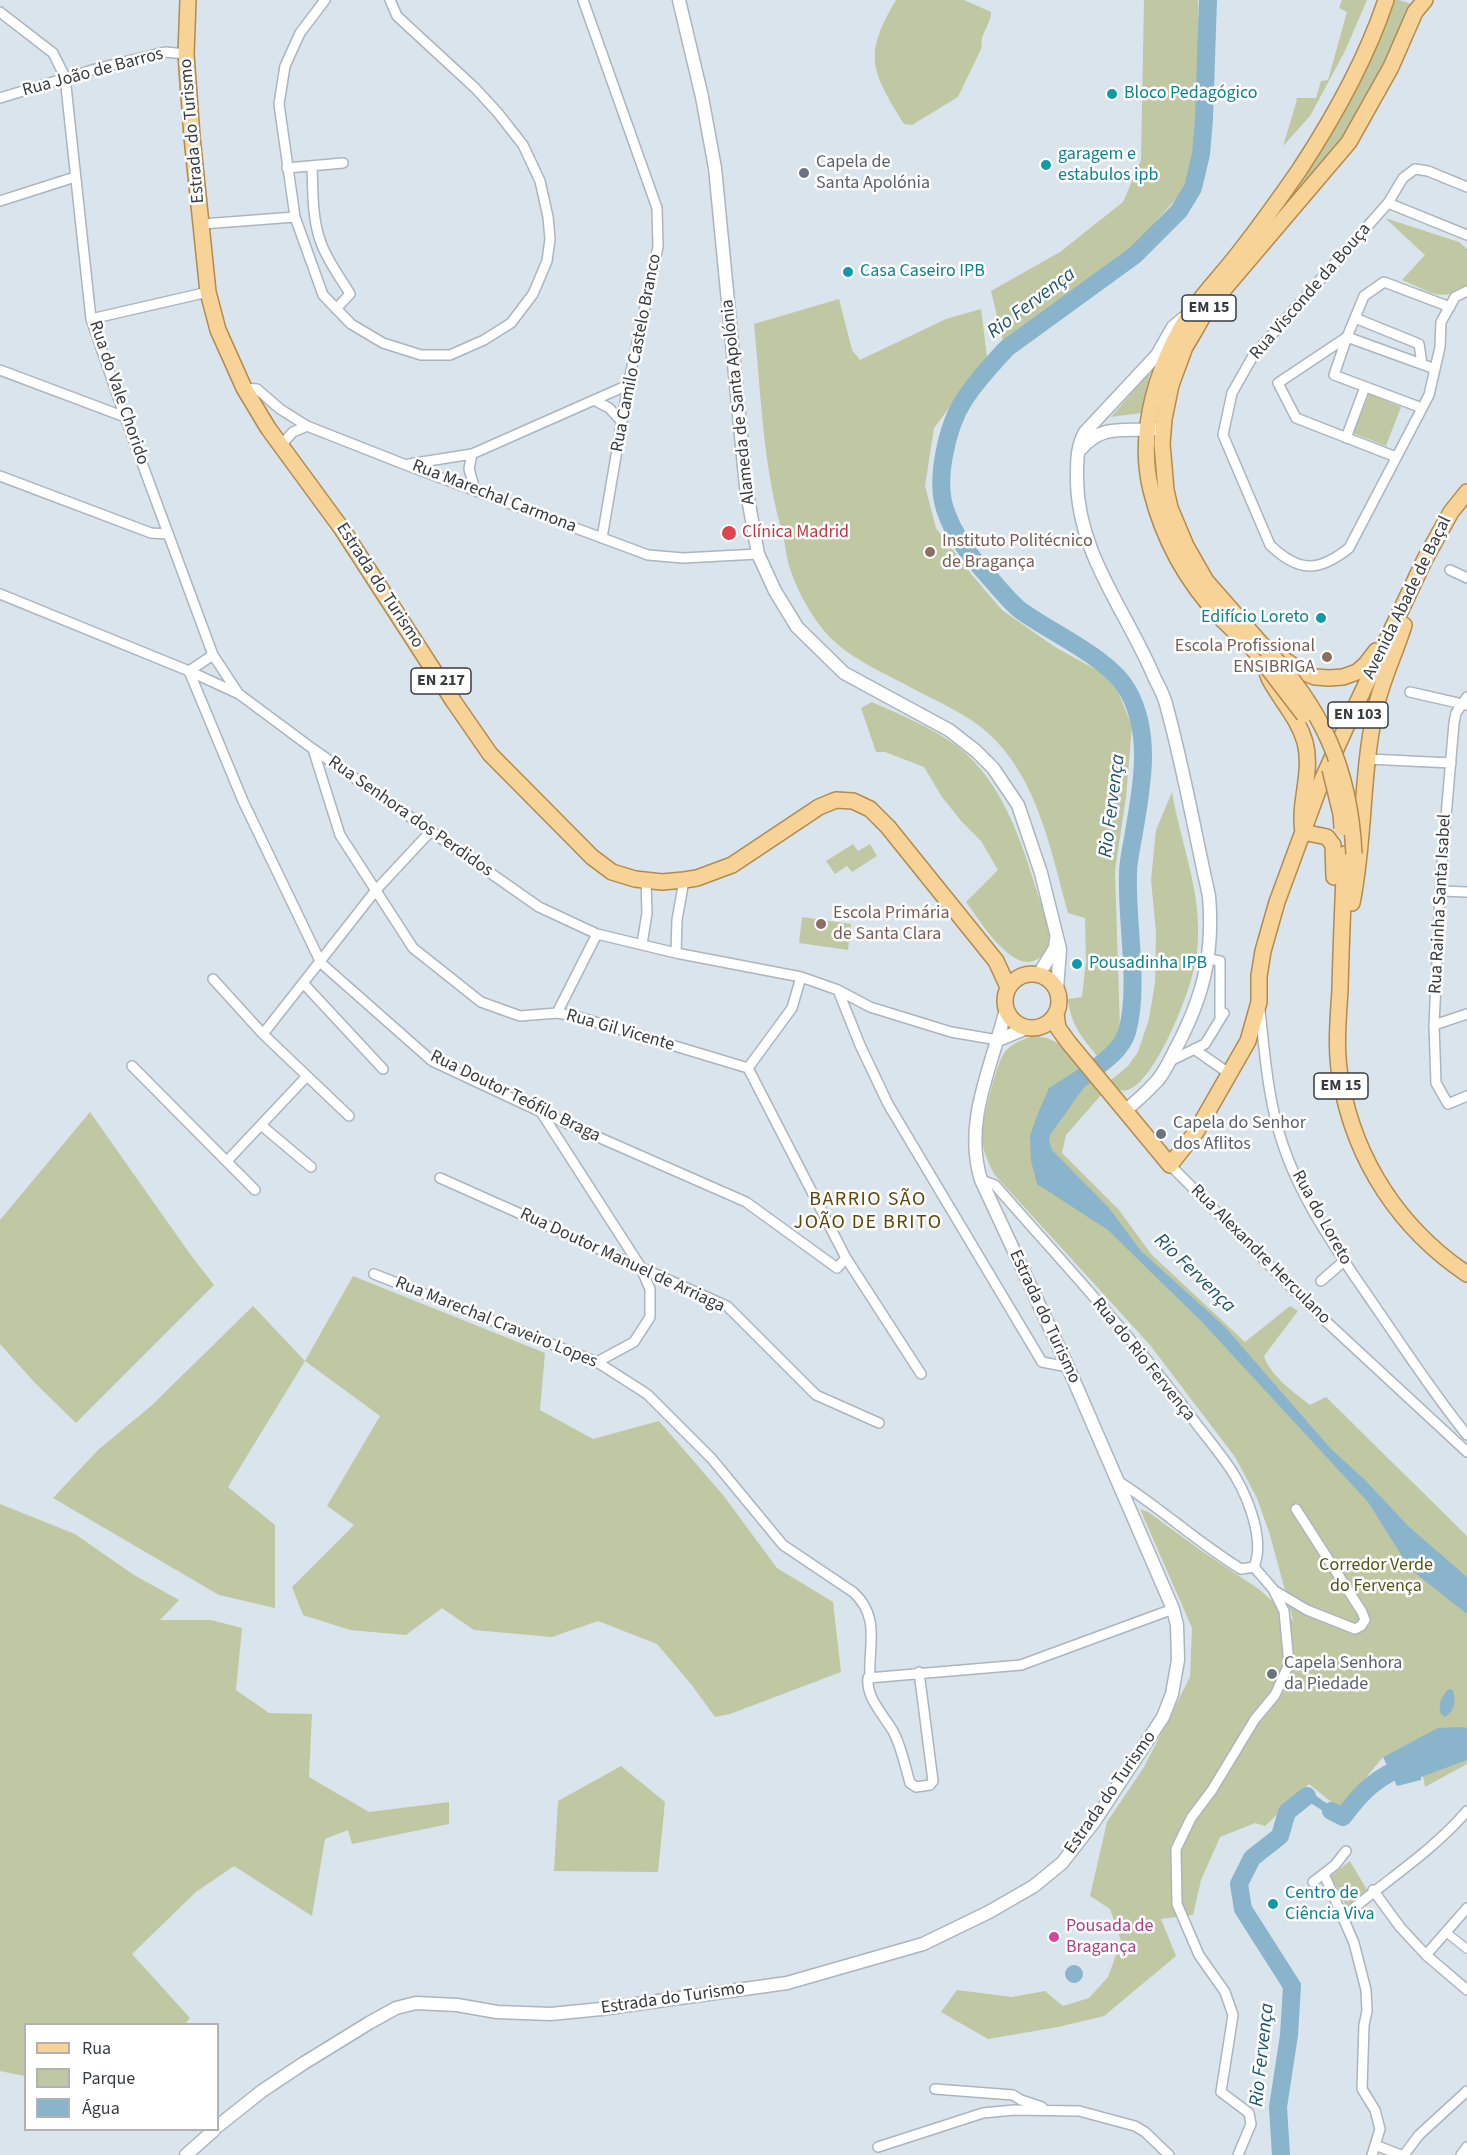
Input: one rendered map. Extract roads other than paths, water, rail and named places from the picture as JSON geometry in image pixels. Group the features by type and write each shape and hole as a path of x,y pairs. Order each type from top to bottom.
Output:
{"main road":[{"name":"EM 15","path":"1386,0 1356,71 1300,169 1238,254 1193,310 1179,332 1162,367 1152,407 1148,449 1151,488 1167,540 1184,571 1214,611 1264,663 1301,709 1325,756 1349,854 1342,919 1337,1046 1340,1079 1348,1116 1373,1173 1398,1212 1440,1255 1467,1274"},
{"name":"EM 15","path":"1425,0 1415,12 1391,67 1348,142 1203,316 1176,368 1164,419 1162,452 1170,508 1185,546 1206,581 1288,672 1327,734 1349,801 1352,903 1346,1045 1349,1079 1357,1116 1372,1153 1389,1184 1405,1206 1428,1233 1467,1263"},
{"name":"Estrada do Turismo","path":"189,3 186,54 208,292 218,330 244,388 281,445 342,530 490,754 592,857 612,872 646,881 697,878 732,865 819,807 836,800 853,801 870,809 888,827 996,961 1008,987"},
{"name":"Avenida Abade de Baçal","path":"1303,832 1322,780 1396,621 1440,531 1467,492"},
{"name":"Avenida Abade de Baçal","path":"1303,832 1328,784 1412,598 1455,516 1467,501"},
{"path":"1352,903 1359,868 1368,759 1375,711 1412,598"},
{"path":"1263,646 1303,672 1315,677 1343,677 1357,672 1366,664 1396,621"},
{"path":"1264,663 1269,678 1294,716 1305,743 1308,779 1302,822 1303,832 1328,837 1333,845 1333,901 1342,919"},
{"name":"Rua do Loreto","path":"1259,1002 1259,976 1263,951 1277,902 1303,832"},
{"name":"Estrada do Turismo","path":"996,961 1031,974"},
{"path":"1031,974 1047,977 1057,989 1059,997 1056,1014 1051,1021 1031,1028 1018,1024 1011,1018 1006,1010 1005,994 1008,987 1018,977 1031,974"},
{"name":"EN 103","path":"1170,1165 1196,1132 1230,1074 1248,1041 1259,1002"},
{"name":"Rua Alexandre Herculano","path":"1056,1014 1058,1028 1069,1043 1170,1165"},
{"name":"Rua Alexandre Herculano","path":"1031,1028 1045,1027 1069,1043"}],"street":[{"path":"325,0 300,33 285,66 279,104 294,217 323,295 351,324 383,343 421,355 450,355 484,340 511,323 532,294 547,261 550,239 548,217 540,181 523,145 475,88 397,16 390,0"},
{"name":"Rua Camilo Castelo Branco","path":"583,0 657,208 658,247 628,385 602,538"},
{"name":"Alameda de Santa Apolónia","path":"679,0 716,168 746,487 758,554 775,591 797,627 844,673 949,730 993,768 1018,805 1041,873 1060,958 1057,989"},
{"name":"Rua do Vale Chorido","path":"0,12 53,53 65,77 92,319 125,417 213,655 239,694"},
{"name":"Rua João de Barros","path":"0,98 65,77 165,52 186,54"},
{"path":"287,168 344,163"},
{"path":"312,166 313,200 320,240 350,294 336,309"},
{"name":"Rua Visconde da Bouça","path":"1467,187 1428,171 1415,169 1403,178 1388,203 1253,356 1232,393 1223,435 1270,545 1284,558 1308,567 1332,562 1349,548 1429,395 1440,347 1441,322 1455,297 1467,291"},
{"path":"0,201 75,177"},
{"path":"1388,203 1467,234"},
{"path":"202,224 294,217"},
{"path":"1422,408 1334,375 1364,296 1384,282 1450,307"},
{"path":"92,319 208,292"},
{"path":"1126,1110 1154,1084 1170,1060 1205,980 1211,934 1209,896 1167,706 1145,653 1097,565 1079,510 1078,453 1079,443 1085,432 1156,355 1173,327 1193,310"},
{"path":"1355,318 1419,344 1422,364"},
{"path":"1347,337 1278,384 1296,418 1396,457"},
{"path":"1347,337 1435,369"},
{"path":"0,370 125,417"},
{"path":"406,465 472,454 628,385"},
{"path":"1346,438 1365,387"},
{"name":"Rua Marechal Carmona","path":"244,388 257,389 280,409 308,426 648,555 683,558 758,554"},
{"path":"594,400 609,408 622,422"},
{"path":"1078,453 1096,434 1107,431 1155,429 1164,419"},
{"path":"281,445 293,432 308,426"},
{"path":"1131,430 1148,449"},
{"path":"472,454 469,469 475,490"},
{"path":"0,476 151,533 168,534"},
{"path":"1450,570 1467,579"},
{"name":"Rua Senhora dos Perdidos","path":"0,594 189,671 239,694 313,749 539,907 597,934 676,953 801,977 838,990 870,1007 951,1032 998,1040"},
{"path":"189,671 213,655"},
{"name":"Rua Doutor Teófilo Braga","path":"189,671 243,801 321,963 432,1061 541,1112 746,1202 837,1268 846,1258"},
{"path":"1410,692 1465,702"},
{"name":"Rua Rainha Santa Isabel","path":"1465,702 1456,713 1454,723 1441,891 1434,1025 1436,1083 1448,1104 1467,1096"},
{"name":"Rua Gil Vicente","path":"313,749 340,835 413,948 481,1002 520,1016 557,1013 575,1016 748,1068"},
{"path":"1368,759 1451,763"},
{"path":"264,1034 376,890 431,831"},
{"path":"676,953 677,920 684,880"},
{"path":"642,944 647,914 646,881"},
{"path":"1441,891 1467,892"},
{"path":"557,1013 597,934"},
{"path":"1031,974 1055,948 1056,935"},
{"path":"1170,1060 1205,1044 1222,1016 1220,961 1209,959"},
{"path":"801,977 792,1008 748,1068 846,1258 921,1374"},
{"path":"213,979 264,1034 349,1116"},
{"path":"304,984 383,1069"},
{"path":"838,990 860,1045 888,1104 1041,1362 1068,1367"},
{"name":"Rua do Loreto","path":"1259,1002 1268,1085 1282,1143 1304,1192 1344,1261 1445,1408 1467,1435"},
{"name":"Estrada do Turismo","path":"219,2125 288,2074 396,2008 416,2003 458,2005 498,2012 551,2014 601,2009 787,1983 923,1944 989,1912 1034,1886 1062,1863 1095,1821 1163,1718 1172,1694 1178,1660 1177,1625 1173,1609 1068,1367 981,1180 975,1161 976,1113 1006,1010"},
{"path":"1434,1025 1467,1014"},
{"path":"998,1040 1031,1028"},
{"path":"1194,1049 1230,1074"},
{"path":"132,1066 255,1190"},
{"path":"226,1161 307,1076"},
{"path":"541,1112 640,1266 650,1289 650,1317 634,1342 597,1362"},
{"path":"261,1125 311,1167"},
{"name":"Rua Alexandre Herculano","path":"1170,1165 1317,1313 1467,1452"},
{"name":"Rua Doutor Manuel de Arriaga","path":"440,1178 727,1306 816,1395 879,1423"},
{"name":"Rua do Rio Fervença","path":"981,1180 995,1185 1075,1277 1168,1386 1236,1477 1255,1523 1259,1547 1254,1567"},
{"path":"1321,1281 1344,1261"},
{"name":"Rua Marechal Craveiro Lopes","path":"374,1274 597,1362 647,1394 712,1459 783,1545 862,1600 869,1612 871,1628 870,1678"},
{"path":"1116,1480 1149,1500 1223,1559 1241,1569 1254,1567 1273,1589 1284,1611 1288,1664 1275,1695 1255,1719 1191,1818 1176,1849 1177,1904 1199,1955 1225,1992 1233,2015 1221,2092 1249,2113 1251,2124 1238,2155"},
{"path":"1273,1589 1307,1610 1355,1629 1365,1620 1296,1509"},
{"path":"919,1672 933,1781 930,1785 916,1787 910,1783 903,1755 894,1734 868,1691 868,1678 919,1672 1021,1665 1173,1609"},
{"path":"1342,1918 1374,1890 1448,1834 1467,1811"},
{"path":"1313,1882 1335,1865 1346,1851"},
{"path":"1324,1874 1354,1943 1366,1990 1367,2011 1364,2025 1362,2089 1375,2110 1380,2129 1372,2155"},
{"path":"1374,1890 1400,1927 1426,1955 1467,1990"},
{"path":"1426,1955 1467,1908"},
{"path":"1447,1932 1467,1949"},
{"path":"1354,1943 1364,1954"},
{"path":"935,2089 1013,2095 1050,2110"},
{"path":"1375,2145 1402,2155 1419,2134 1467,2091"},
{"path":"878,2147 983,2113 1079,2110 1135,2126 1145,2132 1169,2155"},
{"path":"186,2155 213,2131"},
{"path":"1461,2155 1467,2147"}],"water":[{"path":"1079,1069 1090,1079 1050,1135 1052,1150 1109,1208 1141,1251 1225,1327 1331,1449 1365,1480 1408,1526 1467,1577 1467,1614 1410,1569 1368,1502 1202,1322 1108,1230 1037,1184 1031,1161 1030,1136 1038,1113 1049,1088"},
{"path":"1449,1689 1453,1690 1453,1708 1445,1717 1441,1714 1440,1704 1442,1697"},
{"path":"1438,1728 1467,1728 1467,1760 1421,1777 1421,1780 1397,1786 1383,1757"},
{"path":"1305,1788 1336,1810 1344,1810 1344,1808 1351,1811 1340,1822 1306,1800 1291,1814 1285,1808"},
{"path":"1074,1965 1080,1968 1083,1974 1080,1980 1074,1983 1068,1980 1065,1974 1068,1968"}],"waterway":[{"name":"Rio Fervença","path":"1080,1079 1119,1047 1127,1032 1131,1014 1133,974 1128,869 1143,763 1143,745 1136,708 1128,691 1108,668 1020,610 969,554 953,528 945,509 942,497 942,469 948,438 958,411 990,366 1007,348 1135,255 1179,211 1193,188 1201,154 1204,119 1208,0"},
{"name":"Rio Fervença","path":"1331,1811 1343,1817 1372,1784 1410,1763"},
{"name":"Rio Fervença","path":"1281,2155 1278,2107 1289,2035 1292,1986 1243,1909 1239,1884 1252,1858 1280,1836 1287,1812 1307,1796"}],"place":[{"name":"Bloco Pedagógico","path":"1112,94"},
{"name":"garagem e estabulos ipb","path":"1046,165"},
{"name":"Capela de Santa Apolónia","path":"804,173"},
{"name":"Casa Caseiro IPB","path":"848,272"},
{"name":"Clínica Madrid","path":"729,533"},
{"name":"Instituto Politécnico de Bragança","path":"930,552"},
{"name":"Edifício Loreto","path":"1321,618"},
{"name":"Escola Profissional ENSIBRIGA","path":"1327,657"},
{"name":"Escola Primária de Santa Clara","path":"821,924"},
{"name":"Pousadinha IPB","path":"1077,964"},
{"name":"Capela do Senhor dos Aflitos","path":"1161,1134"},
{"name":"Capela Senhora da Piedade","path":"1272,1674"},
{"name":"Centro de Ciência Viva","path":"1273,1904"},
{"name":"Pousada de Bragança","path":"1054,1937"}],"district":[{"name":"BARRIO SÃO JOÃO DE BRITO","path":"868,1212"}],"park label":[{"name":"Corredor Verde do Fervença","path":"1376,1576"}]}
